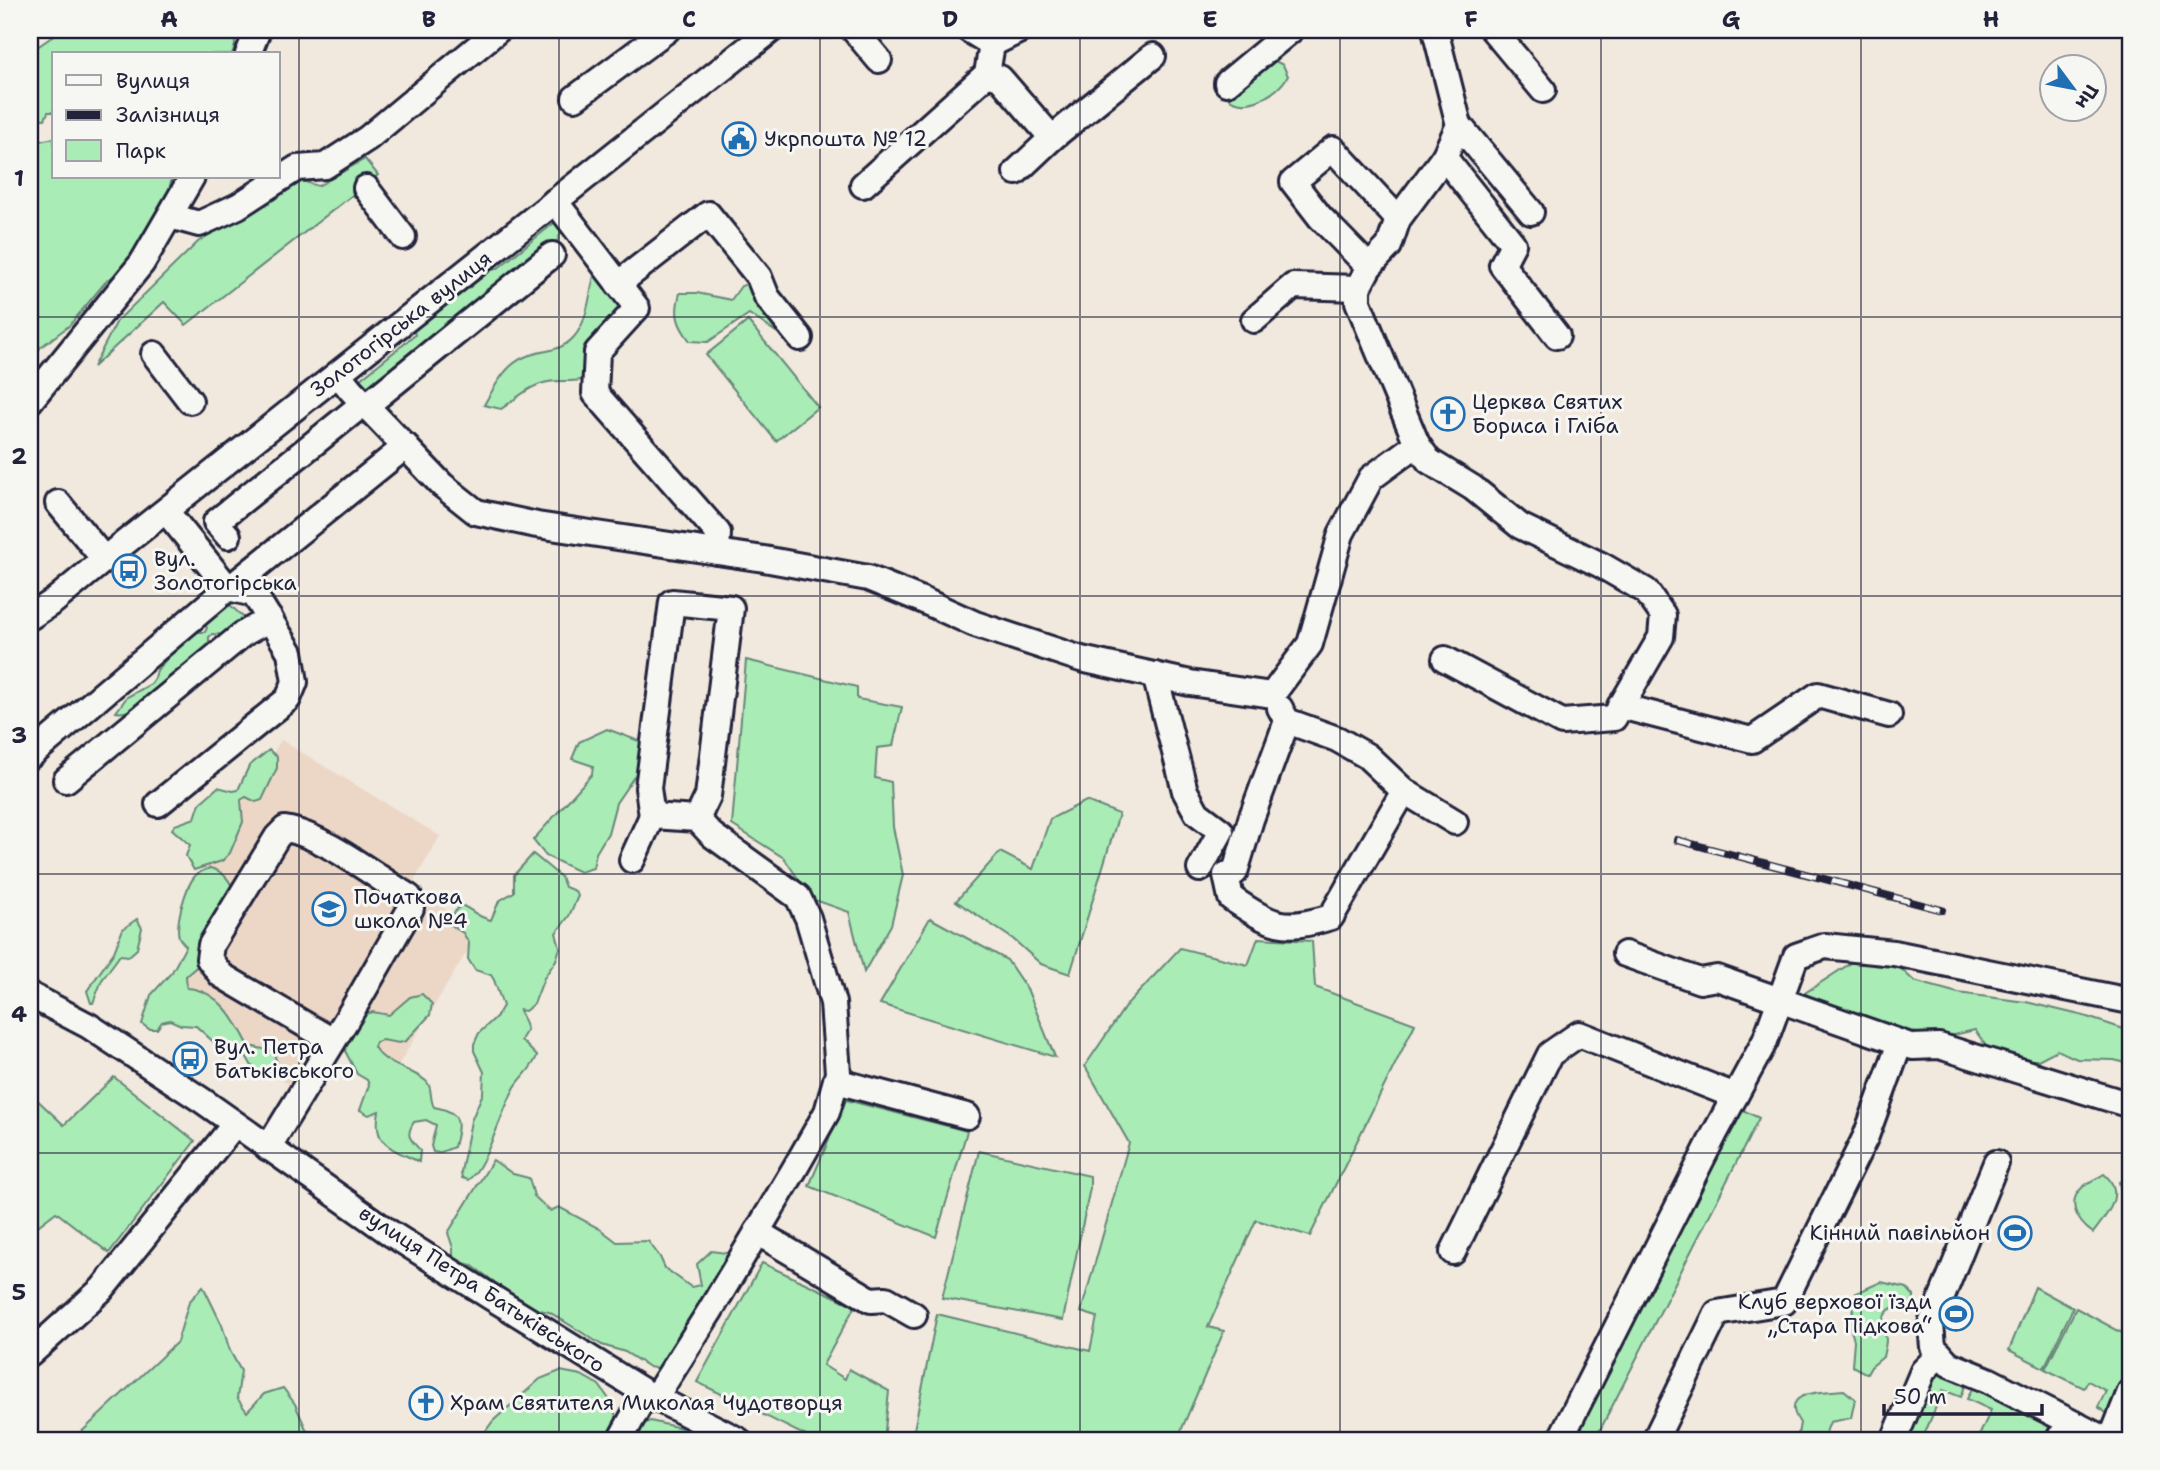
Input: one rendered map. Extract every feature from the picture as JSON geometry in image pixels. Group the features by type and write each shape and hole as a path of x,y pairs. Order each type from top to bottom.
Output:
{"street":[{"path":"249,52 258,30"},
{"path":"170,216 199,224 238,206 297,168 325,166 368,138 498,30"},
{"path":"575,98 667,30"},
{"name":"Золотогірська вулиця","path":"30,617 54,601 771,30"},
{"path":"854,30 879,60"},
{"path":"970,30 992,44"},
{"path":"992,44 1020,30"},
{"path":"1227,83 1291,30"},
{"path":"1435,30 1459,125 1531,212"},
{"path":"1493,30 1543,90"},
{"path":"863,185 987,74 992,44"},
{"path":"1016,172 1052,138 1153,56"},
{"path":"987,74 1000,78 1052,138"},
{"path":"1445,659 1562,722 1614,718 1661,637 1663,615 1646,592 1601,565 1520,526 1473,488 1429,461 1417,444 1358,302 1363,277 1389,246 1398,219 1444,156 1459,125"},
{"path":"1363,277 1293,182 1333,149 1398,219"},
{"path":"1444,156 1513,244 1502,265 1557,336"},
{"path":"30,401 142,262 191,178"},
{"path":"366,188 403,237"},
{"path":"555,201 637,309 597,352 596,393 718,533 717,552"},
{"path":"618,284 708,214 759,277 767,297 800,338"},
{"path":"228,536 216,522 552,255"},
{"path":"1254,320 1293,286 1363,277"},
{"path":"154,354 190,401"},
{"path":"338,374 442,485 476,512 537,525 867,578 975,624 1081,659 1272,695"},
{"path":"1272,695 1310,644 1341,534 1371,478 1417,444"},
{"path":"30,756 229,588 406,446"},
{"path":"58,503 104,559"},
{"path":"158,804 288,699 295,682 290,652 254,594 229,588 166,510"},
{"path":"632,860 652,816 648,788 672,602 731,608 708,796 697,819"},
{"path":"66,780 243,634 270,619"},
{"path":"1155,675 1174,758 1185,791 1197,813 1221,831 1200,869"},
{"path":"1272,695 1287,721 1337,739 1367,756 1404,791 1455,822"},
{"path":"1620,706 1752,740 1818,695 1889,715"},
{"path":"1287,721 1251,819 1235,872 1226,875 1231,898 1260,917 1278,924 1303,925 1331,916 1404,791"},
{"path":"620,1440 757,1232 827,1112 838,1073 833,1003 808,918 798,897 712,835 697,819 652,816"},
{"path":"268,1148 333,1041 411,908 409,897 337,852 299,832 285,829 277,836 211,945 209,959 221,975 333,1041"},
{"path":"1560,1440 1765,1041 1796,956 1825,946 1894,953 2130,1001"},
{"path":"1625,954 1700,981 1717,978 1913,1047 1939,1046 2130,1105"},
{"name":"вулиця Петра Батьківського","path":"30,995 89,1026 203,1101 390,1233 650,1395 737,1440"},
{"path":"1453,1252 1550,1054 1579,1034 1735,1096"},
{"path":"1655,1440 1717,1313 1784,1302 1866,1136 1900,1043"},
{"path":"836,1081 967,1116"},
{"path":"30,1354 102,1289 234,1125"},
{"path":"1996,1163 1931,1324 1933,1347 1949,1364 1988,1380 2108,1440 2127,1409"},
{"path":"757,1232 871,1300 886,1299 914,1315"},
{"path":"1894,1440 1923,1371 1940,1354"},
{"path":"2057,1440 2069,1428 2077,1425"}],"shaded area":[{"name":"Початкова школа №4","path":"281,740 440,836 410,888 480,930 391,1077 341,1046 310,1097 155,1004 226,886 201,871"}],"green space":[{"path":"62,30 234,30 233,52 52,52 52,112 48,112 45,119 30,118 30,52"},
{"path":"800,30 839,30 832,38 812,39 799,35"},
{"path":"1269,58 1283,65 1288,76 1277,89 1252,102 1243,103 1227,97 1233,85"},
{"path":"52,138 52,178 172,178 163,216 125,270 107,280 70,325 41,347 30,361 30,143"},
{"path":"365,159 378,175 186,325 164,302 93,367 117,321 199,241 299,180 318,186"},
{"path":"554,223 562,229 558,240 369,392 359,380 415,335 414,331 466,284 480,274 498,268"},
{"path":"595,271 623,273 621,320 613,352 606,365 595,375 581,380 552,381 535,386 501,409 484,405 501,376 513,364 527,356 563,346 578,332 585,315"},
{"path":"758,281 793,329 776,332 749,314 708,342 690,341 678,318 680,293 697,293 731,300 741,286"},
{"path":"748,321 818,407 776,441 706,355"},
{"path":"230,605 243,617 244,625 233,635 212,634 205,653 192,667 129,711 116,712 127,697 151,684 157,670 171,654 172,646 185,632 205,632 207,628 201,618 215,606"},
{"path":"746,660 857,687 857,699 902,707 893,746 877,748 875,778 891,782 893,827 903,875 891,925 864,972 849,912 812,899 784,858 732,825"},
{"path":"607,729 639,741 644,748 644,762 616,803 608,833 596,853 593,868 580,872 546,856 533,840 592,774 593,766 572,759 579,742"},
{"path":"269,750 277,757 277,768 262,800 256,802 246,797 241,800 243,822 230,853 222,861 194,870 186,856 190,845 172,829 175,825 195,818 200,803 218,787 238,790 249,766"},
{"path":"1086,801 1119,814 1070,974 1041,964 1013,939 956,901 1000,852 1033,869 1050,819"},
{"path":"533,854 561,877 565,887 575,891 578,896 569,916 556,933 560,948 534,1004 525,1011 520,1010 527,1030 521,1040 537,1056 515,1087 481,1164 468,1180 462,1178 461,1172 471,1121 483,1093 484,1072 474,1051 474,1044 479,1033 497,1016 503,1006 491,975 475,970 468,959 469,943 463,933 446,922 461,905 491,920 499,901 514,892 514,875"},
{"path":"210,868 226,877 236,894 216,950 186,976 187,988 208,994 217,1000 232,1017 249,1046 273,1051 280,1071 257,1075 245,1054 235,1048 218,1046 196,1026 181,1025 170,1020 162,1022 157,1029 149,1029 142,1024 151,995 172,972 186,946 179,938 178,931 188,888 196,875"},
{"path":"930,918 1007,960 1028,991 1055,1057 880,1004"},
{"path":"137,919 142,928 137,949 129,956 120,955 102,980 91,1003 87,991 114,952 123,929"},
{"path":"1258,938 1312,941 1315,987 1415,1024 1310,1236 1256,1220 1208,1327 1224,1331 1177,1440 912,1440 937,1314 1090,1351 1097,1317 1081,1312 1129,1143 1085,1066 1125,1007 1180,948 1248,965"},
{"path":"1871,960 1899,967 1914,981 1958,993 2026,1002 2130,1031 2130,1064 2114,1060 2077,1059 2057,1050 2038,1060 2016,1060 1986,1046 1975,1030 1905,1042 1859,1013 1816,1003 1805,993 1851,963"},
{"path":"422,994 432,1004 430,1015 406,1041 399,1043 382,1040 376,1042 374,1047 385,1059 426,1081 430,1086 434,1107 450,1112 457,1120 454,1147 439,1153 433,1152 431,1146 436,1125 426,1120 414,1122 409,1134 420,1150 419,1162 393,1149 381,1139 378,1132 379,1111 369,1115 360,1110 369,1085 367,1080 357,1074 342,1045 362,1015 373,1012 389,1015 410,997"},
{"path":"114,1077 195,1141 109,1253 56,1212 30,1232 30,1093 64,1125"},
{"path":"846,1100 967,1131 936,1237 809,1186"},
{"path":"1741,1109 1759,1118 1595,1440 1573,1440"},
{"path":"979,1151 1090,1176 1090,1188 1063,1320 942,1298"},
{"path":"493,1160 513,1174 529,1178 534,1196 550,1211 559,1207 600,1229 617,1242 648,1241 665,1268 691,1287 701,1285 697,1264 711,1251 734,1254 659,1369 649,1367 625,1352 602,1345 549,1312 530,1308 471,1265 453,1260 453,1248 448,1233"},
{"path":"2104,1174 2111,1181 2114,1197 2108,1212 2093,1233 2078,1217 2075,1198 2084,1186"},
{"path":"2127,1179 2130,1181 2130,1231 2123,1225 2124,1203 2119,1182"},
{"path":"762,1263 855,1306 823,1365 845,1379 849,1369 889,1391 884,1440 814,1440 697,1382"},
{"path":"1881,1282 1907,1288 1914,1296 1914,1303 1899,1305 1886,1313 1882,1323 1886,1340 1883,1357 1867,1374 1852,1366 1854,1340 1850,1327 1856,1293"},
{"path":"203,1286 241,1371 237,1398 247,1412 264,1394 283,1388 295,1404 311,1440 73,1440 177,1342 189,1302"},
{"path":"2035,1287 2073,1308 2044,1368 2009,1350"},
{"path":"2076,1308 2130,1337 2130,1414 2113,1418 2098,1407 2106,1391 2088,1381 2084,1388 2045,1369"},
{"path":"1944,1368 1968,1378 1961,1397 1943,1390 1922,1440 1903,1440 1930,1378"},
{"path":"560,1371 581,1375 599,1385 611,1402 618,1422 612,1440 479,1440 493,1421 540,1379"},
{"path":"1975,1382 2060,1420 2051,1440 1988,1440 1979,1436 1991,1410 1967,1399"},
{"path":"1844,1390 1855,1399 1851,1418 1830,1422 1823,1440 1797,1440 1800,1423 1794,1412 1794,1404 1806,1395"},
{"path":"650,1421 690,1430 710,1440 625,1440 632,1431"}],"railway":[{"path":"1677,840 1942,910"}],"place":[{"name":"Укрпошта № 12","path":"739,139"},
{"name":"Церква Святих Бориса і Гліба","path":"1448,414"},
{"name":"Вул. Золотогірська","path":"129,571"},
{"name":"Початкова школа №4","path":"329,909"},
{"name":"Вул. Петра Батьківського","path":"190,1059"},
{"name":"Кінний павільйон","path":"2015,1233"},
{"name":"Клуб верхової їзди „Стара Підкова“","path":"1956,1314"},
{"name":"Храм Святителя Миколая Чудотворця","path":"426,1403"}]}
